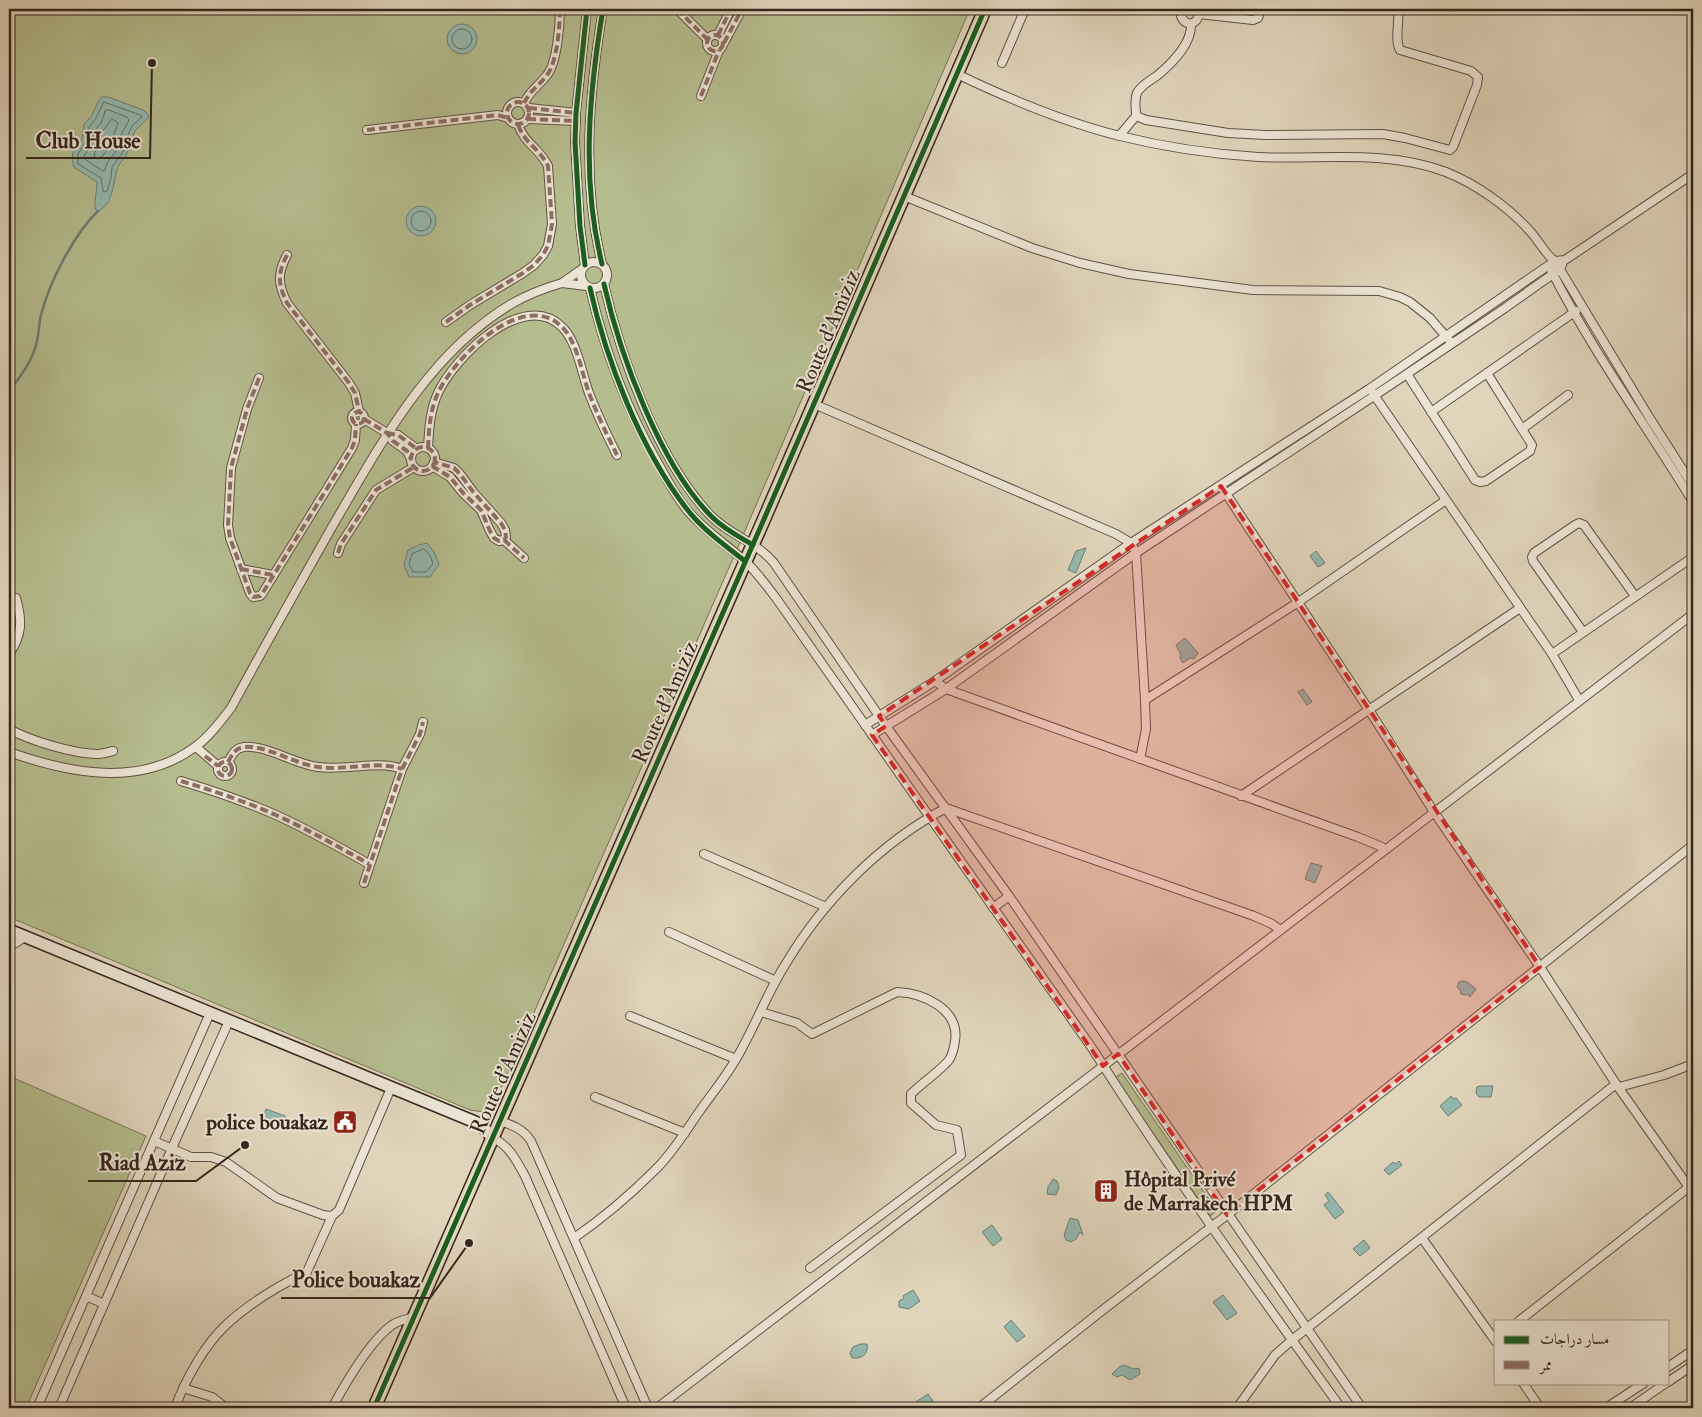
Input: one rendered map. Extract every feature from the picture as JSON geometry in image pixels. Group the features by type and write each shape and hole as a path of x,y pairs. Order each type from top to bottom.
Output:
{"main road":[{"name":"Route d'Amiziz","path":"374,1408 985,9"}],"street":[{"path":"528,119 529,93 547,75 551,67 560,9"},
{"path":"587,9 576,117 582,280 588,286 619,382 647,443 686,508 703,527 745,561 776,598 1103,1066 1124,1100 1341,1408"},
{"path":"562,283 598,288 604,284 608,276 602,264 594,224 589,140 593,73 603,9"},
{"path":"677,9 708,39 708,47 715,52 721,47 742,9"},
{"path":"718,35 731,9"},
{"path":"1002,63 1025,9"},
{"path":"1184,9 1181,16 1186,23 1191,24"},
{"path":"1191,24 1195,22 1198,12 1253,20 1258,18 1261,9"},
{"path":"1136,116 1146,120 1228,133 1300,135 1383,134 1450,150 1453,147 1477,85 1478,77 1471,71 1400,50 1397,40 1399,26 1398,9"},
{"path":"1119,136 1136,116 1135,101 1137,94 1141,88 1172,62 1191,32 1191,24"},
{"path":"701,96 723,40 718,35 712,35 708,39"},
{"path":"957,74 1047,112 1119,136 1174,147 1238,155 1293,158 1374,158 1418,164 1445,172 1464,181 1504,207 1530,230 1540,242 1551,261 1560,269 1693,486"},
{"path":"498,115 515,102 576,117"},
{"path":"507,108 508,118"},
{"path":"367,130 498,115 518,124 528,119 576,117"},
{"path":"446,322 534,265 548,246 552,224 548,166 544,158 525,140 518,124"},
{"path":"865,725 936,681 1131,543 1369,388 1551,261 1564,260 1693,174"},
{"path":"904,196 1032,248 1080,263 1129,274 1253,290 1379,291 1410,302 1430,318 1452,343"},
{"path":"287,255 280,267 279,280 287,303 350,383 355,393 359,411 364,415 364,419 388,434 393,441 407,451 414,467 422,470 429,468 433,464 433,453 428,448"},
{"path":"872,735 946,689 1136,553 1227,495 1553,274 1560,269 1564,260"},
{"path":"9,752 64,768 95,773 120,774 145,770 168,763 196,747 218,725 231,708 314,558 388,434 427,380 468,337 493,316 533,293 562,283 593,261 602,264"},
{"path":"1551,261 1553,274 1573,312 1648,434 1693,502"},
{"path":"604,284 624,353 645,407 682,478 711,516 726,529 767,554 774,562 886,726 1009,896 1227,1215 1362,1408"},
{"path":"1431,412 1582,307"},
{"path":"428,448 433,406 445,380 456,364 489,334 506,323 525,317 538,316 548,317 556,322 564,328 570,338 589,393 617,455"},
{"path":"1407,374 1475,480 1480,482 1486,481 1530,451 1532,445 1487,374"},
{"path":"259,378 247,409 231,468 228,525 230,538 241,570 250,593 256,598 262,594 352,448 355,440 356,424 353,422 352,416 355,412 359,411"},
{"path":"1369,388 1552,654 1579,700"},
{"path":"1522,429 1568,395"},
{"path":"814,404 1000,483 1116,534 1131,543 1136,553 1145,700 1145,741 1140,759"},
{"path":"356,424 360,424 364,419"},
{"path":"388,434 398,435 417,449"},
{"path":"411,459 412,453 417,449 428,448"},
{"path":"433,464 450,477 481,510 494,538 499,541 504,540 524,558"},
{"path":"433,464 454,468 460,474 501,523 505,530 506,537 504,540"},
{"path":"338,553 341,544 376,490 414,467"},
{"path":"1221,486 1434,812 1691,1190 1520,1320"},
{"path":"1145,700 1297,603 1446,500"},
{"path":"1583,632 1533,561 1534,553 1580,523 1584,525 1635,596"},
{"path":"1552,654 1693,557"},
{"path":"241,570 273,575"},
{"path":"9,654 19,635 21,624 16,598"},
{"path":"1241,796 1520,608"},
{"path":"656,1408 1693,614"},
{"path":"936,681 946,689 1358,837 1382,847 1384,850"},
{"path":"364,883 402,769 420,734 423,722"},
{"path":"9,729 26,738 65,748 98,754 113,751"},
{"path":"196,747 218,766"},
{"path":"228,762 234,751 238,748 250,747 317,767 392,766 402,769"},
{"path":"221,762 228,762 231,765 231,772 228,775 222,775 218,772 218,766 221,762"},
{"path":"217,792 222,775"},
{"path":"181,780 277,815 369,864"},
{"path":"574,1238 595,1224 657,1169 736,1060 776,981 803,937 826,907 869,863 895,841 928,817 946,808 1254,916 1280,930"},
{"path":"979,1408 1227,1215 1693,845"},
{"path":"704,854 826,907"},
{"path":"993,908 1009,896"},
{"path":"9,930 480,1124 492,1137 504,1143 525,1176 626,1408"},
{"path":"669,932 776,981"},
{"path":"9,948 26,937"},
{"path":"761,1012 797,1023 812,1034 897,992 910,993 937,1004 946,1012 953,1023 955,1037 949,1060 911,1094 911,1103 936,1125 957,1130 961,1155 810,1268"},
{"path":"37,1408 210,1013"},
{"path":"630,1016 736,1060"},
{"path":"59,1408 229,1021"},
{"path":"1237,1408 1275,1355 1292,1340 1618,1085 1664,1075 1693,1064"},
{"path":"175,1408 182,1388 201,1356 227,1324 280,1285 307,1272 332,1216 340,1210 391,1088"},
{"path":"595,1096 684,1133"},
{"path":"480,1124 499,1121 512,1125 524,1132 531,1141 648,1408"},
{"path":"154,1141 191,1156 210,1157 226,1162 278,1198 323,1215 332,1216"},
{"path":"1422,1238 1494,1340"},
{"path":"86,1296 104,1304"},
{"path":"332,1408 354,1370 380,1336 394,1324 414,1317"},
{"path":"1670,1366 1693,1350"},
{"path":"1670,1381 1693,1365"},
{"path":"1524,1384 1540,1408"},
{"path":"1606,1408 1642,1384"},
{"path":"1630,1408 1666,1384"},
{"path":"182,1388 212,1397 226,1408"}],"highlighted area":[{"path":"1221,486 1540,967 1227,1215 1118,1054 1103,1066 929,817 872,735 886,726 879,716"}],"green space":[{"path":"9,9 970,9 738,547 490,1113 470,1110 9,917"},
{"path":"1122,1073 1217,1211 1210,1216 1115,1078"},
{"path":"9,1076 146,1136 26,1408 9,1408"}],"water":[{"path":"462,24 473,28 477,39 473,50 462,54 451,50 447,39 451,28"},
{"path":"102,97 108,97 143,110 149,117 135,131 126,155 118,168 110,199 98,211 95,209 97,182 74,167 72,160 73,152 82,139 84,124 91,117"},
{"path":"421,206 427,207 435,215 435,227 427,235 421,236 415,235 407,227 406,221 407,215 415,207"},
{"path":"427,543 434,552 439,564 430,577 409,577 404,565 408,550"},
{"path":"1086,548 1076,573 1068,570 1076,551"},
{"path":"1316,551 1325,563 1318,567 1310,556"},
{"path":"1185,638 1198,653 1194,659 1190,658 1183,663 1176,645"},
{"path":"1303,689 1312,702 1307,705 1298,692"},
{"path":"1311,863 1322,866 1315,883 1305,879"},
{"path":"1463,981 1476,989 1470,997 1468,994 1461,994 1457,987 1459,982"},
{"path":"1493,1086 1491,1097 1479,1097 1476,1093 1477,1087"},
{"path":"1451,1096 1453,1099 1456,1098 1462,1105 1448,1116 1440,1106"},
{"path":"266,1109 285,1116 287,1121 283,1128 263,1118"},
{"path":"1399,1161 1402,1165 1389,1175 1384,1170 1393,1162 1396,1164"},
{"path":"1053,1179 1057,1181 1059,1188 1056,1195 1047,1194 1048,1187"},
{"path":"1328,1192 1344,1212 1335,1219 1324,1205 1329,1201 1325,1195"},
{"path":"1070,1218 1078,1220 1083,1235 1080,1232 1076,1239 1071,1242 1066,1240 1064,1235"},
{"path":"992,1225 1002,1239 993,1246 982,1232"},
{"path":"1364,1240 1370,1248 1360,1256 1353,1249"},
{"path":"913,1290 920,1301 909,1309 899,1307 899,1301 904,1298 903,1296"},
{"path":"1223,1295 1237,1313 1227,1320 1213,1302"},
{"path":"1011,1320 1025,1336 1017,1342 1004,1327"},
{"path":"867,1344 866,1354 858,1358 852,1358 850,1353 853,1347"},
{"path":"1124,1365 1134,1369 1139,1368 1140,1374 1130,1380 1122,1375 1117,1377 1112,1374"},
{"path":"928,1394 933,1401 923,1408 913,1408 911,1405"}],"waterway":[{"path":"9,391 33,355 38,338 41,315 56,274 80,232 98,211"}],"marked path":[{"path":"524,103 529,94 547,75 553,62 557,44 560,9"},
{"path":"677,9 707,39"},
{"path":"718,35 731,9"},
{"path":"724,43 742,9"},
{"path":"712,35 718,35 723,40 723,43 721,49 712,51 707,46 707,40 712,35"},
{"path":"701,96 719,50"},
{"path":"518,102 526,105 529,113 526,121 518,124 510,121 507,113 510,105 518,102"},
{"path":"529,108 576,113"},
{"path":"367,130 498,115 508,118"},
{"path":"528,119 576,121"},
{"path":"446,322 534,265 548,246 552,224 548,166 524,136 518,124"},
{"path":"287,255 280,274 280,284 287,303 349,383 355,393 359,411"},
{"path":"428,448 433,406 446,379 474,346 491,332 510,322 528,316 546,317 562,327 567,333 575,349 592,401 617,455"},
{"path":"259,378 247,409 231,468 228,525 230,538 253,597 262,594 352,448 355,440 356,424"},
{"path":"356,412 360,412 364,418 360,424 356,424 352,420 352,416 356,412"},
{"path":"364,419 387,433 393,441 407,451 411,459"},
{"path":"387,433 398,435 417,449"},
{"path":"423,447 431,451 435,459 431,467 423,471 415,467 411,459 415,451 423,447"},
{"path":"432,466 450,477 481,510 494,538 499,541 504,540 506,537 505,530 501,523 460,474 454,468 434,462"},
{"path":"338,553 341,544 376,490 414,467"},
{"path":"504,540 524,558"},
{"path":"241,569 273,575"},
{"path":"364,883 402,769 420,734 423,722"},
{"path":"228,762 238,749 253,747 318,767 339,768 383,765 402,769"},
{"path":"205,756 218,766"},
{"path":"222,762 228,762 232,769 228,776 222,776 218,772 218,766 222,762"},
{"path":"181,781 230,797 278,816 369,864"}],"cycle path":[{"path":"585,265 580,226 575,142 576,113 587,9"},
{"path":"602,264 591,201 589,137 594,72 603,9"},
{"path":"374,1408 761,526 985,9"},
{"path":"604,284 631,375 644,408 675,469 693,495 712,517 726,529 753,545"},
{"path":"590,288 615,373 654,458 669,484 692,516 745,561"}],"place":[{"name":"Club House","path":"152,63"},
{"name":"police bouakaz","path":"345,1122"},
{"name":"Riad Aziz","path":"245,1145"},
{"name":"Hôpital Privé de Marrakech HPM","path":"1106,1191"},
{"name":"Police bouakaz","path":"469,1243"}]}
